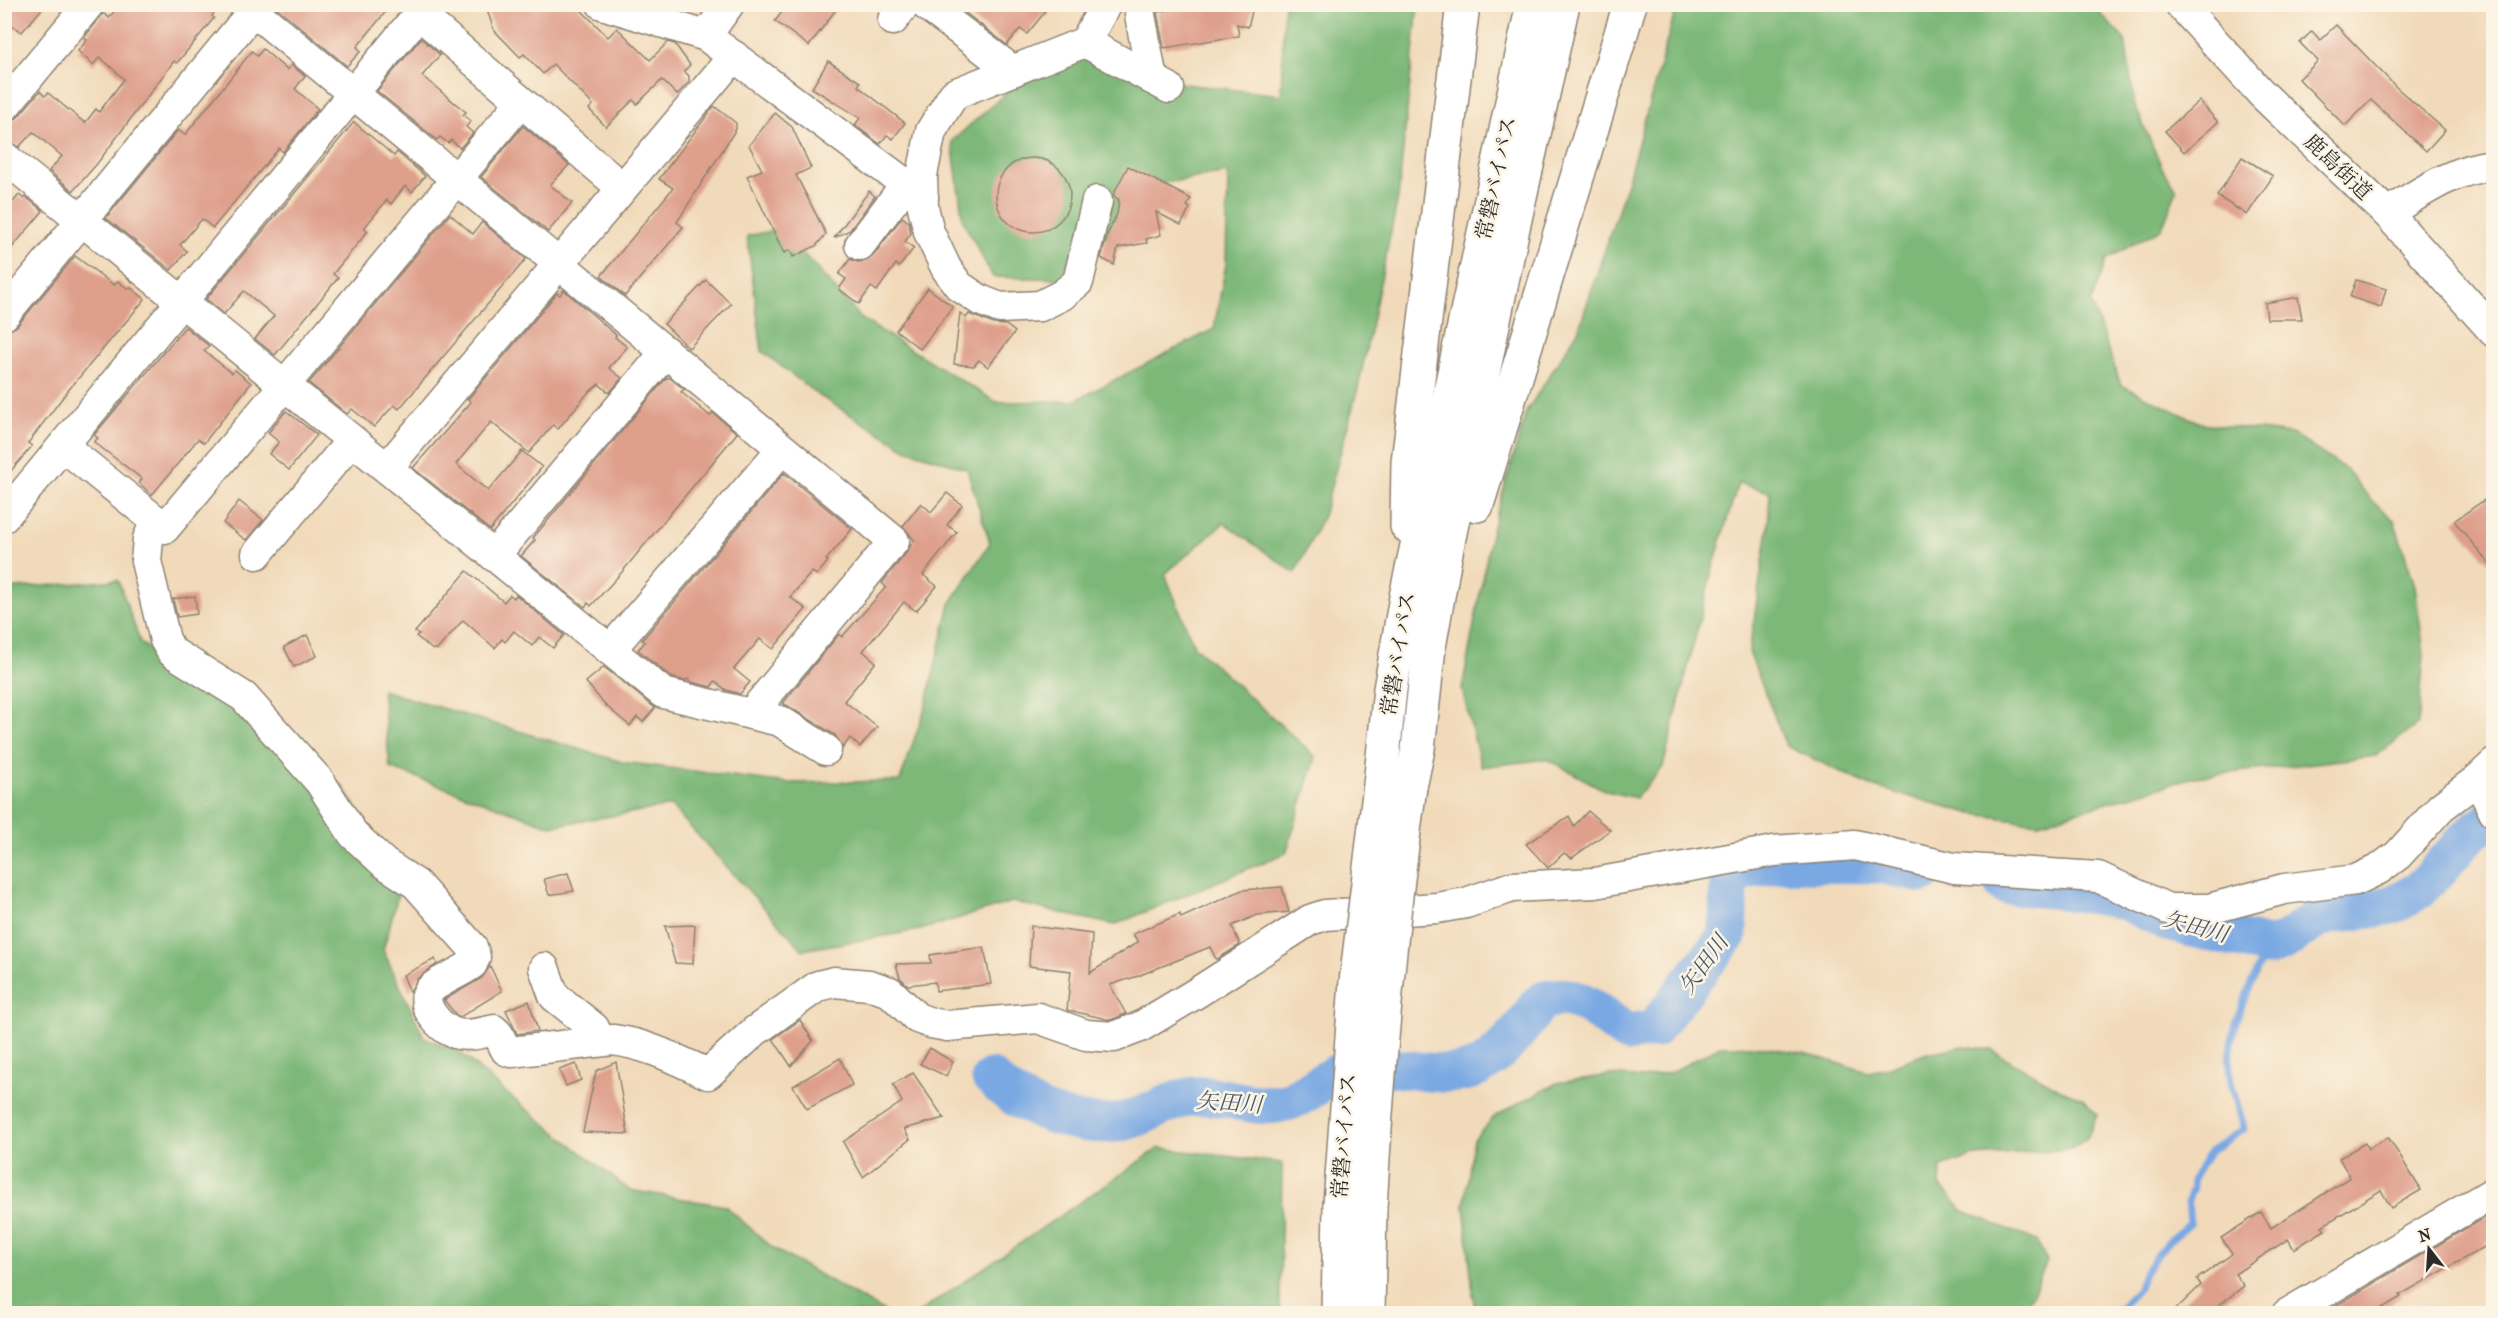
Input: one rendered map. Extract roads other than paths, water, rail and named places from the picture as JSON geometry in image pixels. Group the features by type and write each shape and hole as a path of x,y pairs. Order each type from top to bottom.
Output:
{"highway":[{"path":"1406,597 1408,462 1463,4"},
{"name":"常磐バイパス","path":"1368,1314 1355,1207 1356,982 1395,786 1390,689 1406,597 1533,4"},
{"name":"常磐バイパス","path":"1395,786 1418,749 1429,647 1445,557 1513,228 1563,4"},
{"path":"1418,749 1447,654 1456,596 1481,485 1630,4"},
{"name":"常磐バイパス","path":"1338,1314 1355,1207"}],"street":[{"path":"4,107 89,4"},
{"path":"602,4 705,36 914,190 929,232 946,268 959,286 980,300 1000,308 1040,306 1062,295 1078,282 1097,201"},
{"path":"705,36 729,4"},
{"path":"926,4 1013,71"},
{"path":"860,245 914,190 922,175 925,150 931,131 954,94 1085,42 1106,4"},
{"name":"鹿島街道","path":"2180,4 2262,94 2387,213 2493,332"},
{"path":"4,315 253,7 354,94 894,541 751,714"},
{"path":"4,517 423,9 521,102 622,188"},
{"path":"1085,42 1160,84 1140,15"},
{"path":"387,468 734,56"},
{"path":"63,446 165,528 521,102"},
{"path":"4,157 663,693 780,721 826,750"},
{"path":"2387,213 2446,177 2475,167 2493,165"},
{"path":"494,556 666,352"},
{"path":"257,554 352,440"},
{"path":"610,650 782,448"},
{"path":"156,521 147,539 146,561 165,640 172,652 244,697 320,782 354,834 384,863 416,884 472,947 475,957 472,964 428,992 426,1004 431,1013 452,1032 471,1035 494,1030 506,1050 511,1052 613,1040 647,1047 708,1074 755,1031 818,986 847,982 869,985 890,992 917,1018 931,1023 947,1026 1038,1018 1086,1035 1114,1037 1140,1027 1311,920 1325,915 1437,908 1466,903 1512,887 1605,882 1774,851 1855,846 1954,868 2098,877 2168,909 2209,909 2284,889 2356,880 2379,869 2398,855 2441,807 2486,772 2493,812"},
{"path":"544,968 554,996 594,1028 600,1041"},
{"path":"2287,1314 2493,1192"}],"waterway":[{"name":"矢田川","path":"2004,885 2062,890 2124,900 2171,923 2268,946 2282,943 2320,918 2391,905 2401,901 2426,883 2469,836 2494,818"},
{"name":"矢田川","path":"991,1078 1020,1099 1056,1116 1075,1121 1112,1123 1129,1120 1173,1102 1197,1096 1220,1097 1264,1105 1287,1102 1305,1094 1337,1073 1355,1067 1384,1067 1433,1073 1464,1072 1477,1068 1492,1058 1512,1039 1538,1005 1550,999 1575,1000 1603,1015 1627,1033 1654,1029 1728,934 1729,873 1783,863 1879,864 1922,874"},
{"path":"2115,1314 2139,1287 2144,1273 2165,1245 2190,1223 2188,1201 2193,1187 2192,1181 2210,1151 2244,1129 2230,1075 2231,1041 2247,993 2268,946"}]}
